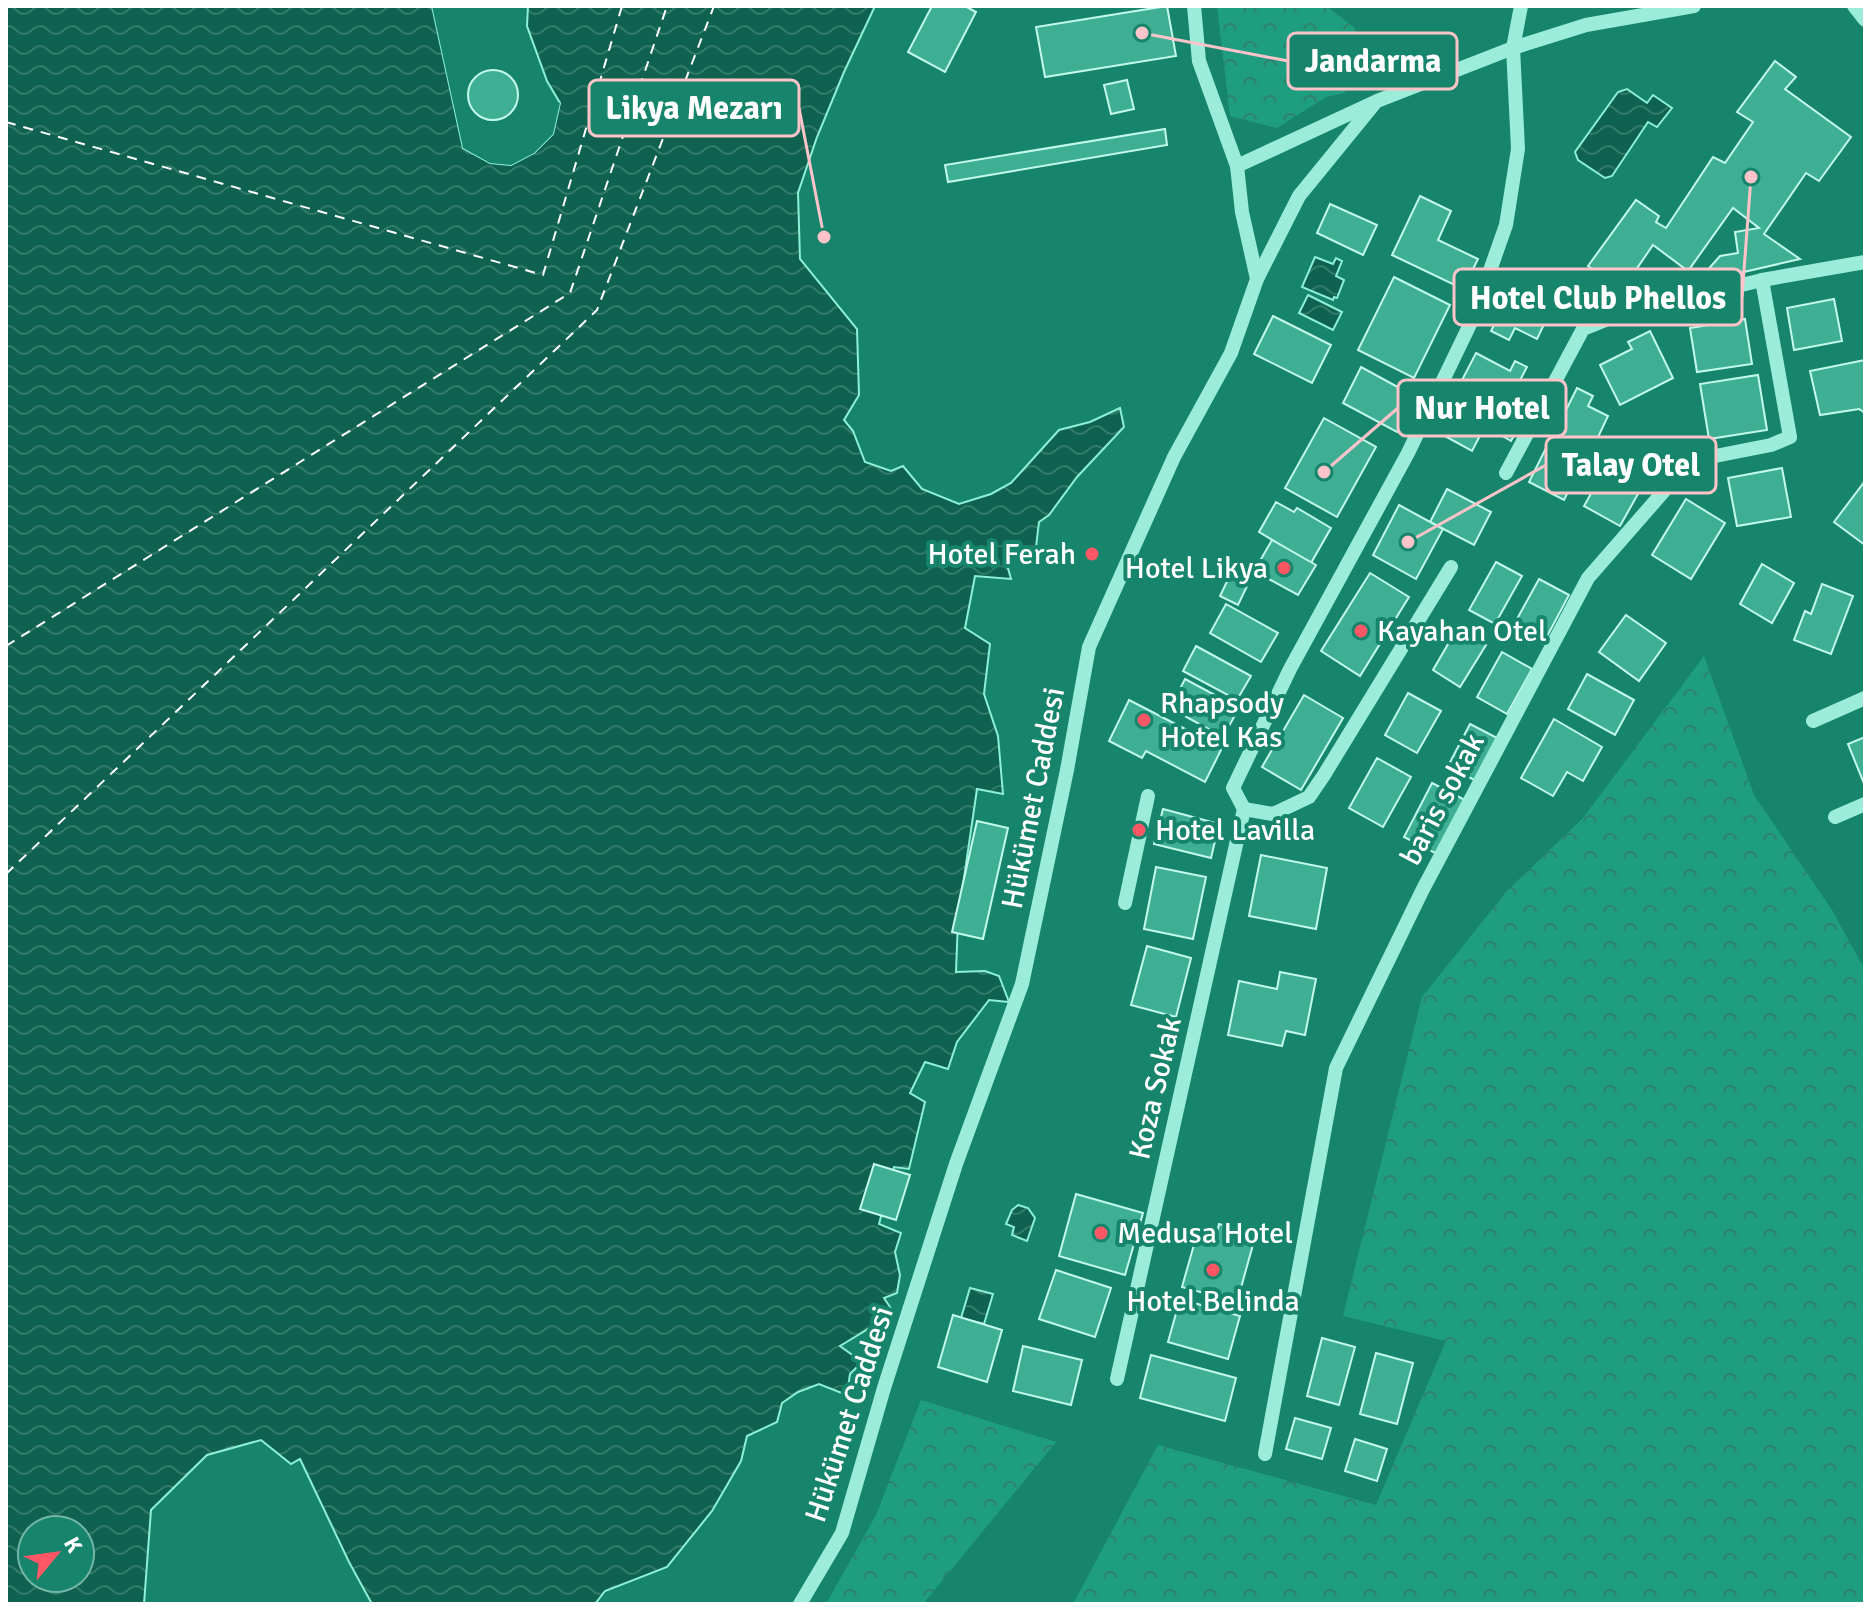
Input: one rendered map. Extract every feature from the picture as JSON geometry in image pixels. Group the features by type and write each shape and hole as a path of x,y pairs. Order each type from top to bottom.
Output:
{"street":[{"path":"1194,6 1199,61 1237,166 1242,212 1257,279"},
{"path":"1513,48 1521,6"},
{"path":"1237,166 1377,101 1513,48 1586,25 1694,6"},
{"path":"1854,6 1865,20"},
{"name":"Koza Sokak","path":"1117,1379 1244,809 1233,788 1290,669 1408,453 1474,316 1506,225 1518,149 1513,48"},
{"name":"Hükümet Caddesi","path":"800,1604 842,1533 884,1388 956,1164 1022,984 1067,770 1089,647 1174,457 1231,353 1257,279 1299,196 1377,101"},
{"path":"1506,473 1583,329 1618,315 1762,280 1865,262"},
{"name":"baris sokak","path":"1265,1454 1336,1068 1422,891 1588,578 1685,467 1700,459 1771,445 1790,437 1762,280"},
{"path":"1244,809 1273,814 1309,797 1451,567"},
{"path":"1813,721 1865,698"},
{"path":"1125,903 1148,796"},
{"path":"1835,817 1865,804"}],"green space":[{"path":"1217,6 1326,6 1355,28 1354,70 1344,93 1326,97 1277,128 1230,116"},
{"path":"1704,656 1754,795 1832,910 1865,970 1865,1604 1073,1604 1158,1445 1376,1505 1446,1341 1343,1316 1422,997 1507,891 1583,818"},
{"path":"921,1400 1056,1442 923,1604 826,1604 876,1515"}],"water":[{"path":"6,6 432,6 463,148 490,163 511,165 534,153 553,134 560,103 547,81 527,26 528,6 875,6 817,137 798,193 800,259 857,329 859,395 844,420 853,431 865,462 891,471 903,466 922,489 959,504 991,494 1011,483 1059,430 1090,422 1120,408 1124,427 1077,477 1049,515 1039,522 1035,555 1019,548 1006,561 1011,579 975,576 965,628 990,644 984,694 998,736 1003,794 977,789 958,919 956,972 985,971 999,976 1009,1002 989,1000 957,1042 948,1069 925,1062 910,1093 925,1102 909,1169 894,1167 879,1224 901,1233 895,1252 900,1275 897,1293 884,1298 892,1310 879,1339 868,1329 840,1346 862,1362 850,1374 847,1395 819,1384 798,1392 782,1403 777,1422 747,1436 741,1461 712,1511 667,1567 605,1591 595,1604 372,1604 300,1459 291,1464 261,1440 207,1455 151,1510 144,1604 6,1604"},
{"path":"1627,89 1647,103 1653,95 1672,108 1657,127 1648,122 1612,176 1605,178 1578,160 1575,152 1618,92"},
{"path":"1315,257 1333,264 1336,258 1342,261 1336,276 1344,280 1337,298 1333,300 1302,287"},
{"path":"1308,295 1342,312 1333,330 1299,313"},
{"path":"1018,1205 1028,1208 1035,1218 1027,1241 1012,1235 1014,1227 1006,1224 1012,1210"},
{"path":"970,1288 993,1294 984,1324 961,1318"}],"pier":[{"path":"432,6 437,6 466,145 492,159 510,161 532,150 549,132 555,102 560,103 553,134 534,153 511,165 490,163 463,148"}],"building":[{"path":"932,6 965,6 976,12 945,72 908,52"},
{"path":"1167,6 1176,56 1045,77 1036,27"},
{"path":"1775,61 1796,77 1785,89 1851,137 1819,181 1806,173 1764,234 1800,259 1696,283 1720,256 1738,253 1735,232 1759,228 1733,208 1688,271 1653,245 1622,290 1588,266 1636,200 1659,216 1656,222 1666,228 1713,157 1725,163 1753,122 1737,112"},
{"path":"493,70 511,77 518,95 511,113 493,120 475,113 468,95 475,77"},
{"path":"1127,80 1134,109 1111,114 1104,85"},
{"path":"1165,129 1167,145 948,182 945,165"},
{"path":"1420,196 1451,211 1438,240 1478,259 1463,289 1392,255"},
{"path":"1330,204 1377,225 1363,255 1317,233"},
{"path":"1394,277 1450,305 1414,378 1358,350"},
{"path":"1508,296 1548,316 1537,339 1515,328 1509,340 1491,331"},
{"path":"1834,299 1842,341 1794,350 1787,308"},
{"path":"1273,316 1331,345 1312,383 1254,354"},
{"path":"1745,319 1752,364 1697,372 1690,328"},
{"path":"1650,331 1673,378 1620,405 1600,365 1632,349 1628,342"},
{"path":"1476,353 1510,371 1515,361 1527,367 1508,403 1462,380"},
{"path":"1865,360 1865,413 1859,409 1820,415 1810,371"},
{"path":"1361,367 1416,397 1397,432 1343,403"},
{"path":"1758,375 1767,430 1709,439 1700,384"},
{"path":"1577,388 1593,396 1588,406 1608,416 1591,452 1554,434"},
{"path":"1465,395 1520,425 1511,441 1485,426 1472,451 1443,435"},
{"path":"1324,418 1376,447 1337,517 1285,488"},
{"path":"1546,448 1581,466 1564,500 1529,482"},
{"path":"1612,456 1648,476 1620,526 1584,506"},
{"path":"1782,468 1791,517 1737,526 1728,478"},
{"path":"1865,481 1865,545 1834,522"},
{"path":"1447,489 1491,512 1474,545 1430,522"},
{"path":"1686,499 1725,523 1691,579 1652,555"},
{"path":"1276,502 1294,512 1297,508 1331,528 1311,563 1259,532"},
{"path":"1399,505 1443,529 1416,579 1373,555"},
{"path":"1272,540 1316,565 1298,595 1254,571"},
{"path":"1496,562 1522,576 1495,624 1469,610"},
{"path":"1762,564 1794,583 1772,623 1740,604"},
{"path":"1232,571 1250,580 1238,605 1220,596"},
{"name":"Kayahan Otel","path":"1370,573 1409,597 1360,676 1321,651"},
{"path":"1539,579 1569,595 1543,644 1512,628"},
{"path":"1822,584 1853,596 1831,654 1794,640 1805,611 1811,614"},
{"path":"1226,604 1278,633 1261,662 1210,633"},
{"path":"1626,615 1666,643 1639,681 1599,652"},
{"path":"1458,627 1486,645 1460,687 1433,670"},
{"path":"1196,646 1251,676 1237,700 1183,671"},
{"path":"1502,652 1532,669 1507,714 1477,697"},
{"path":"1587,674 1634,700 1615,735 1568,709"},
{"path":"1185,679 1239,708 1223,737 1170,708"},
{"path":"1408,693 1441,711 1417,753 1385,735"},
{"path":"1304,695 1343,718 1301,790 1262,767"},
{"name":"Rhapsody Hotel Kas","path":"1129,700 1222,748 1205,782 1146,751 1142,758 1109,741"},
{"path":"1554,719 1602,747 1583,781 1567,772 1553,796 1521,778"},
{"path":"1470,724 1499,739 1476,781 1448,766"},
{"path":"1865,737 1865,786 1848,744"},
{"path":"1377,758 1411,777 1383,827 1349,808"},
{"path":"1432,783 1465,800 1437,854 1404,837"},
{"path":"1163,809 1219,824 1211,858 1154,844"},
{"path":"977,821 1008,828 983,939 952,932"},
{"path":"1261,855 1327,868 1316,929 1249,916"},
{"path":"1156,867 1206,877 1193,939 1144,929"},
{"path":"1147,946 1191,958 1176,1017 1131,1005"},
{"path":"1280,972 1316,979 1305,1035 1286,1031 1282,1046 1228,1035 1239,981 1277,989"},
{"path":"874,1164 910,1175 896,1220 860,1209"},
{"path":"1076,1194 1143,1213 1125,1275 1059,1256"},
{"path":"1219,1224 1256,1234 1237,1302 1182,1287 1199,1227 1217,1232"},
{"path":"1056,1270 1111,1288 1095,1337 1039,1319"},
{"path":"1180,1299 1240,1316 1228,1359 1168,1342"},
{"path":"953,1315 1002,1330 987,1382 938,1367"},
{"path":"1322,1338 1355,1347 1339,1405 1307,1396"},
{"path":"1023,1346 1082,1360 1071,1405 1013,1391"},
{"path":"1376,1353 1413,1363 1397,1424 1360,1414"},
{"path":"1151,1355 1236,1378 1225,1421 1140,1398"},
{"path":"1295,1418 1331,1428 1322,1459 1286,1449"},
{"path":"1355,1439 1387,1449 1377,1481 1345,1471"}],"ferry route":[{"path":"6,122 543,275 622,6"},
{"path":"6,646 570,293 667,6"},
{"path":"6,874 597,310 714,6"}],"place":[{"name":"Jandarma","path":"1142,33"},
{"name":"Hotel Club Phellos","path":"1751,177"},
{"name":"Likya Mezarı","path":"824,237"},
{"name":"Nur Hotel","path":"1324,472"},
{"name":"Talay Otel","path":"1408,542"},
{"name":"Hotel Ferah","path":"1092,554"},
{"name":"Hotel Likya","path":"1284,568"},
{"name":"Kayahan Otel","path":"1361,631"},
{"name":"Rhapsody Hotel Kas","path":"1144,720"},
{"name":"Hotel Lavilla","path":"1139,830"},
{"name":"Medusa Hotel","path":"1101,1233"},
{"name":"Hotel Belinda","path":"1213,1270"}]}
